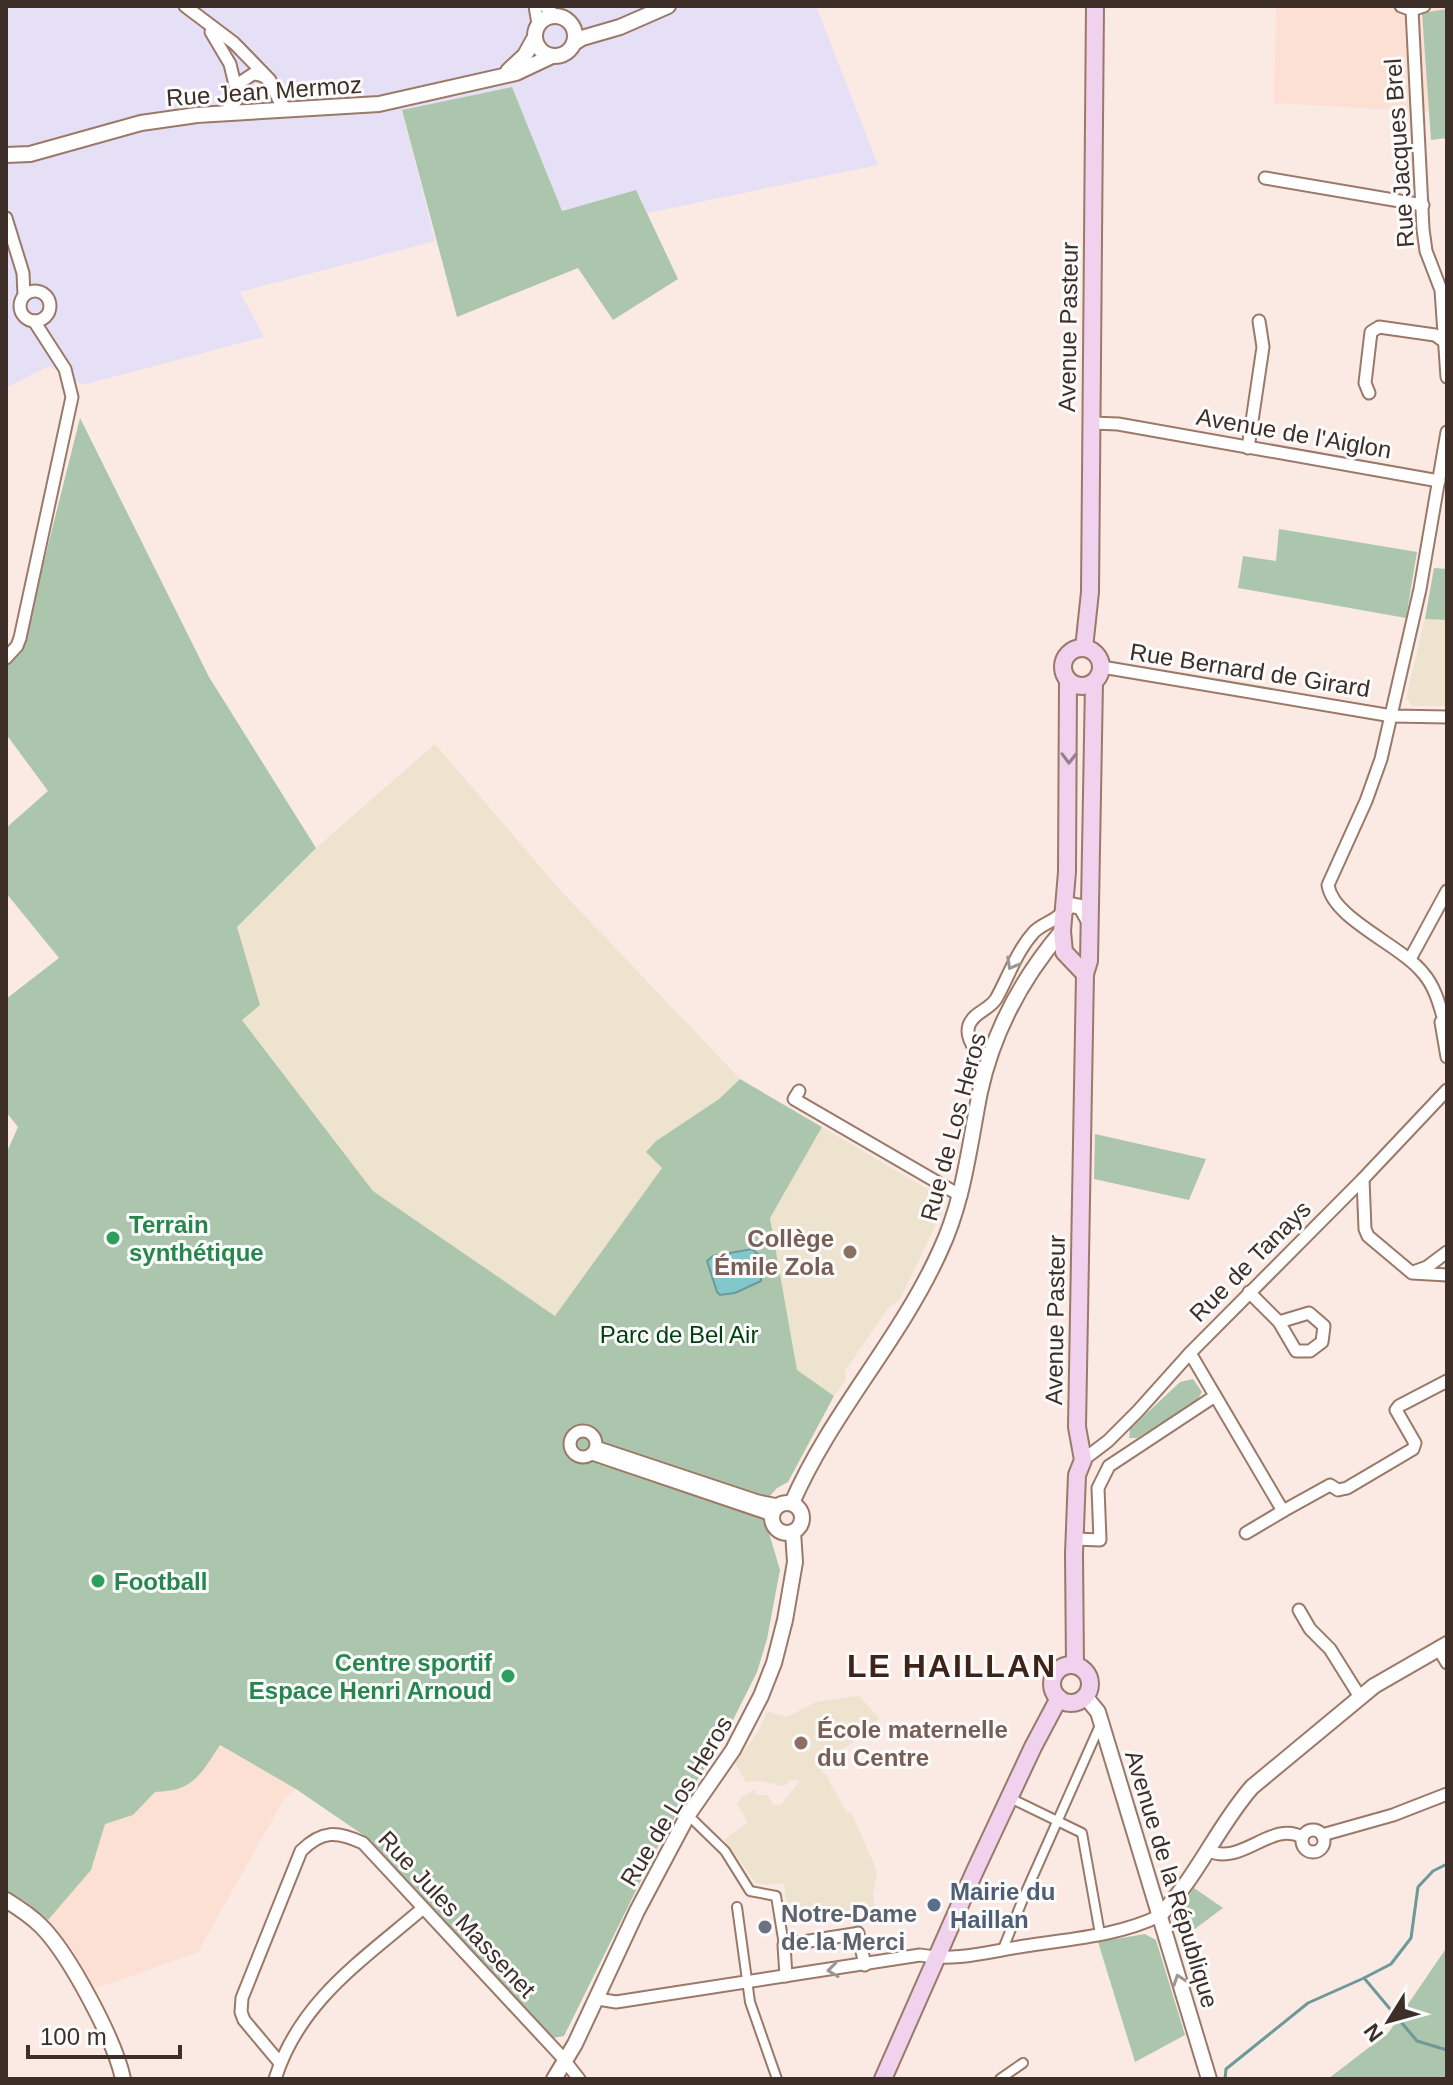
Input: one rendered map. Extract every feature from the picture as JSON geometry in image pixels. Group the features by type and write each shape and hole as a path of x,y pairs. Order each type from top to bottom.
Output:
{"main road":[{"name":"Avenue Pasteur","path":"1068,958 1064,952 1062,931 1068,788 1068,680 1063,669 1066,657 1075,649 1084,648 1090,592 1095,6"},
{"path":"1068,680 1080,687 1098,675 1096,653 1084,648"},
{"name":"Avenue Pasteur","path":"1075,1665 1077,1475 1083,1460 1077,1427 1085,974 1089,961 1098,675"},
{"path":"1068,958 1085,974"},
{"path":"1075,1665 1088,1678 1085,1696 1070,1702 1059,1698 1053,1688 1054,1675 1063,1667 1075,1665"},
{"path":"883,2079 974,1873 1042,1727 1059,1698"}],"street":[{"path":"185,6 229,48 270,80"},
{"path":"535,6 540,49 552,56 565,53 582,38 620,27 668,6"},
{"path":"1406,8 1424,6"},
{"name":"Rue Jacques Brel","path":"1406,8 1426,251 1441,290 1446,342"},
{"path":"555,14 574,30 574,43"},
{"path":"502,77 525,55 542,20 555,14 592,27 620,27"},
{"path":"229,48 240,101"},
{"name":"Rue Jean Mermoz","path":"6,155 30,154 141,123 224,114 240,101 266,112 379,104 502,77 552,56"},
{"path":"240,101 242,79 253,74 265,76 274,86 276,100 288,110"},
{"path":"266,112 276,100"},
{"name":"Rue Jean Mermoz","path":"6,168 30,154"},
{"path":"1265,178 1423,205"},
{"path":"6,218 23,273 24,295 20,309 50,342 70,382 70,413 20,638 6,658"},
{"path":"23,273 49,301 46,315 50,342"},
{"path":"24,295 38,291"},
{"path":"34,321 46,315"},
{"path":"1248,448 1263,347 1259,321"},
{"path":"1369,393 1365,383 1371,332 1379,327 1435,335 1446,342 1447,377"},
{"name":"Avenue de l'Aiglon","path":"1092,423 1118,424 1439,481"},
{"path":"1439,481 1447,432"},
{"name":"Rue Bernard de Girard","path":"1098,675 1392,716 1420,589 1439,481"},
{"path":"1447,717 1392,716 1366,801 1329,878 1329,894 1338,907 1410,959 1425,974 1434,990 1447,1031"},
{"path":"1410,959 1447,891"},
{"path":"991,1057 975,1049 970,1041 970,1023 977,1014 992,1005 1017,955 1044,923 1055,921 1071,905 1081,907 1090,924"},
{"name":"Rue de Los Heros","path":"781,1508 921,1290 943,1246 961,1196 981,1090 991,1057 1015,999 1039,959 1062,931"},
{"path":"1039,959 1048,955 1068,958"},
{"path":"1439,1006 1447,1057"},
{"name":"Rue de Tanays","path":"1083,1460 1108,1441 1447,1090"},
{"path":"799,1091 794,1099 961,1196"},
{"path":"1363,1179 1368,1236 1412,1273 1447,1275"},
{"path":"1412,1273 1427,1267 1447,1252"},
{"path":"1249,1292 1279,1322"},
{"path":"1190,1353 1283,1511"},
{"path":"1246,1533 1330,1485 1338,1490 1347,1488 1413,1449 1415,1443 1396,1410 1447,1381"},
{"path":"1075,1539 1100,1540 1098,1488 1109,1466 1215,1396"},
{"path":"594,1450 781,1508 800,1509 803,1520 793,1532 784,1533 776,1528 781,1508"},
{"name":"Rue de Los Heros","path":"554,2079 598,1999 637,1911 688,1815 733,1750 757,1705 774,1663 795,1562 793,1532"},
{"path":"1299,1610 1310,1629 1330,1649 1360,1697"},
{"path":"598,1999 616,2002 920,1955 938,1958 1003,1949 1100,1934 1145,1923 1159,1916 1180,1893 1252,1787 1360,1697 1443,1646 1447,1663"},
{"name":"Avenue de la République","path":"1085,1696 1102,1722 1209,2079"},
{"path":"1003,1949 1102,1722"},
{"path":"1322,1835 1323,1846 1315,1852 1305,1849 1302,1837 1305,1832 1312,1830 1322,1835 1393,1815 1447,1794"},
{"path":"1010,1798 1082,1833 1100,1934"},
{"path":"688,1815 725,1851 750,1891 776,1896 786,1976"},
{"path":"1209,1851 1231,1856 1260,1840 1290,1832 1302,1837"},
{"name":"Rue Jules Massenet","path":"280,2063 244,2020 242,1998 301,1851 313,1839 344,1834 363,1843 579,2079"},
{"path":"6,1900 26,1913 60,1948 107,2033 123,2079"},
{"path":"737,1907 750,2002 777,2079"},
{"path":"275,2079 280,2063 308,2012 324,1993 422,1909"},
{"path":"784,1945 858,1933 865,1965"},
{"path":"1000,2079 1023,2063"}],"shaded area":[{"path":"6,6 816,6 878,165 647,213 636,190 562,211 512,88 402,110 435,241 240,292 264,337 83,385 49,366 6,388"},
{"path":"1276,6 1447,6 1447,9 1422,14 1429,112 1274,103"},
{"path":"1425,619 1447,620 1447,706 1412,706 1406,698"},
{"path":"435,744 561,891 740,1079 719,1099 656,1141 646,1152 662,1168 555,1316 373,1191 242,1019 237,927 316,848"},
{"name":"Collège Émile Zola","path":"822,1127 936,1194 943,1210 900,1299 888,1308 845,1371 846,1380 834,1396 797,1371 770,1218"},
{"path":"112,1684 296,1789 284,1799 198,1952 92,1990 48,1920 6,1890"},
{"path":"859,1696 879,1718 863,1736 841,1750 833,1751 836,1758 832,1765 825,1765 821,1772 826,1775 847,1813 851,1812 874,1864 877,1874 873,1893 875,1907 789,1919 784,1883 756,1883 724,1840 748,1822 737,1804 741,1798 754,1789 757,1795 767,1795 774,1805 781,1804 800,1781 789,1780 786,1785 776,1786 760,1781 746,1782 735,1763 758,1732 767,1711 787,1717 816,1702"}],"green space":[{"path":"1447,9 1447,138 1431,140 1422,13"},
{"path":"512,87 562,211 636,190 678,279 613,320 578,268 457,317 402,110"},
{"name":"Parc de Bel Air","path":"80,418 209,677 316,848 237,927 260,1005 242,1020 373,1191 555,1316 662,1168 646,1152 656,1141 719,1099 740,1079 822,1127 770,1218 797,1370 834,1396 788,1482 777,1488 761,1506 780,1570 767,1639 757,1672 728,1730 662,1838 564,2036 553,2038 369,1839 296,1789 220,1745 201,1773 187,1785 155,1792 133,1815 105,1824 91,1870 48,1920 6,1890 6,1154 18,1127 6,1112 6,999 59,958 6,893 6,828 48,791 6,734 6,666 21,653"},
{"path":"1279,529 1417,552 1406,618 1238,588 1243,556 1276,561"},
{"path":"1434,568 1447,569 1447,620 1425,619"},
{"path":"1095,1134 1206,1159 1189,1200 1094,1179"},
{"path":"1193,1379 1202,1392 1196,1402 1137,1438 1129,1438 1130,1429 1180,1382"},
{"path":"1194,1888 1223,1908 1188,1934 1174,1927 1173,1919"},
{"path":"1145,1934 1156,1940 1185,2035 1135,2062 1098,1942"},
{"path":"1447,1947 1447,2079 1328,2079 1389,2032"}],"water":[{"path":"752,1249 760,1256 761,1281 735,1293 720,1295 707,1261 713,1256"}],"waterway":[{"path":"1364,1978 1391,1964 1411,1938 1418,1887 1433,1871 1447,1864"},
{"path":"1225,2079 1226,2069 1308,2003 1364,1978 1417,2041 1447,2050"}],"place":[{"name":"Terrain synthétique","path":"113,1238"},
{"name":"Collège Émile Zola","path":"850,1252"},
{"name":"Football","path":"98,1581"},
{"name":"Centre sportif Espace Henri Arnoud","path":"508,1676"},
{"name":"École maternelle du Centre","path":"801,1743"},
{"name":"Mairie du Haillan","path":"934,1905"},
{"name":"Notre-Dame de la Merci","path":"765,1927"}],"district":[{"name":"LE HAILLAN","path":"952,1666"}]}
